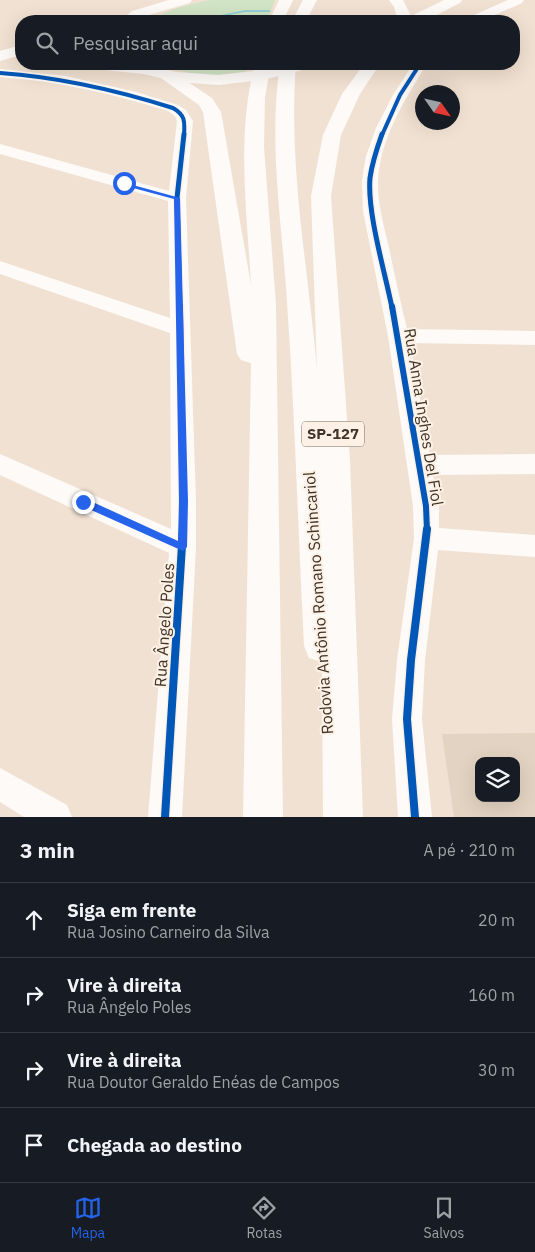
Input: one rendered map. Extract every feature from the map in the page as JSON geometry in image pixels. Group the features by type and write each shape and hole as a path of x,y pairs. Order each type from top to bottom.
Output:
{"main road":[{"path":"142,15 185,0"},
{"path":"279,15 286,0"},
{"path":"302,15 310,0"},
{"path":"396,0 403,15"},
{"path":"426,15 455,0"},
{"path":"0,56 15,54"},
{"path":"0,68 15,58"},
{"path":"150,70 167,76 198,81 244,79 281,70"},
{"path":"262,70 256,97 254,147 264,305 262,434 263,817"},
{"name":"SP-127","path":"343,817 335,460 321,196 332,135 351,94 368,70"},
{"path":"167,76 206,102 212,112 262,434"},
{"name":"Rodovia Antônio Romano Schincariol","path":"286,77 284,148 299,301 332,817"}],"street":[{"path":"484,15 518,0"},
{"name":"Rua Anna Inghes Del Fiol","path":"414,817 407,719 411,660 426,538 426,506 398,336 372,211 370,180 374,156 384,128 400,95 416,70"},
{"name":"Rua Ângelo Poles","path":"0,73 66,80 160,103 181,113 185,121 177,198 184,501 183,547 164,817"},
{"path":"0,149 177,198"},
{"path":"0,267 179,329"},
{"path":"398,336 535,338"},
{"path":"0,464 183,547"},
{"path":"420,465 535,464"},
{"path":"426,538 535,546"},
{"path":"0,784 55,817"}],"shaded area":[{"path":"535,733 535,817 454,817 442,734"}],"green space":[{"path":"209,0 275,0 269,15 161,15 177,8"},
{"path":"178,70 245,70 244,72 203,76"}],"waterway":[{"path":"225,15 245,11 269,11"}],"cycle path":[{"path":"415,817 407,719 411,660 427,538 426,506 398,336 372,211 370,180 374,156 384,128 400,95 416,70"},
{"path":"0,73 44,77 131,95 173,108 181,113 185,121 177,198 184,501 183,547 165,817"}],"route":[{"path":"83,502 183,547 184,501 177,198 124,183"}]}
